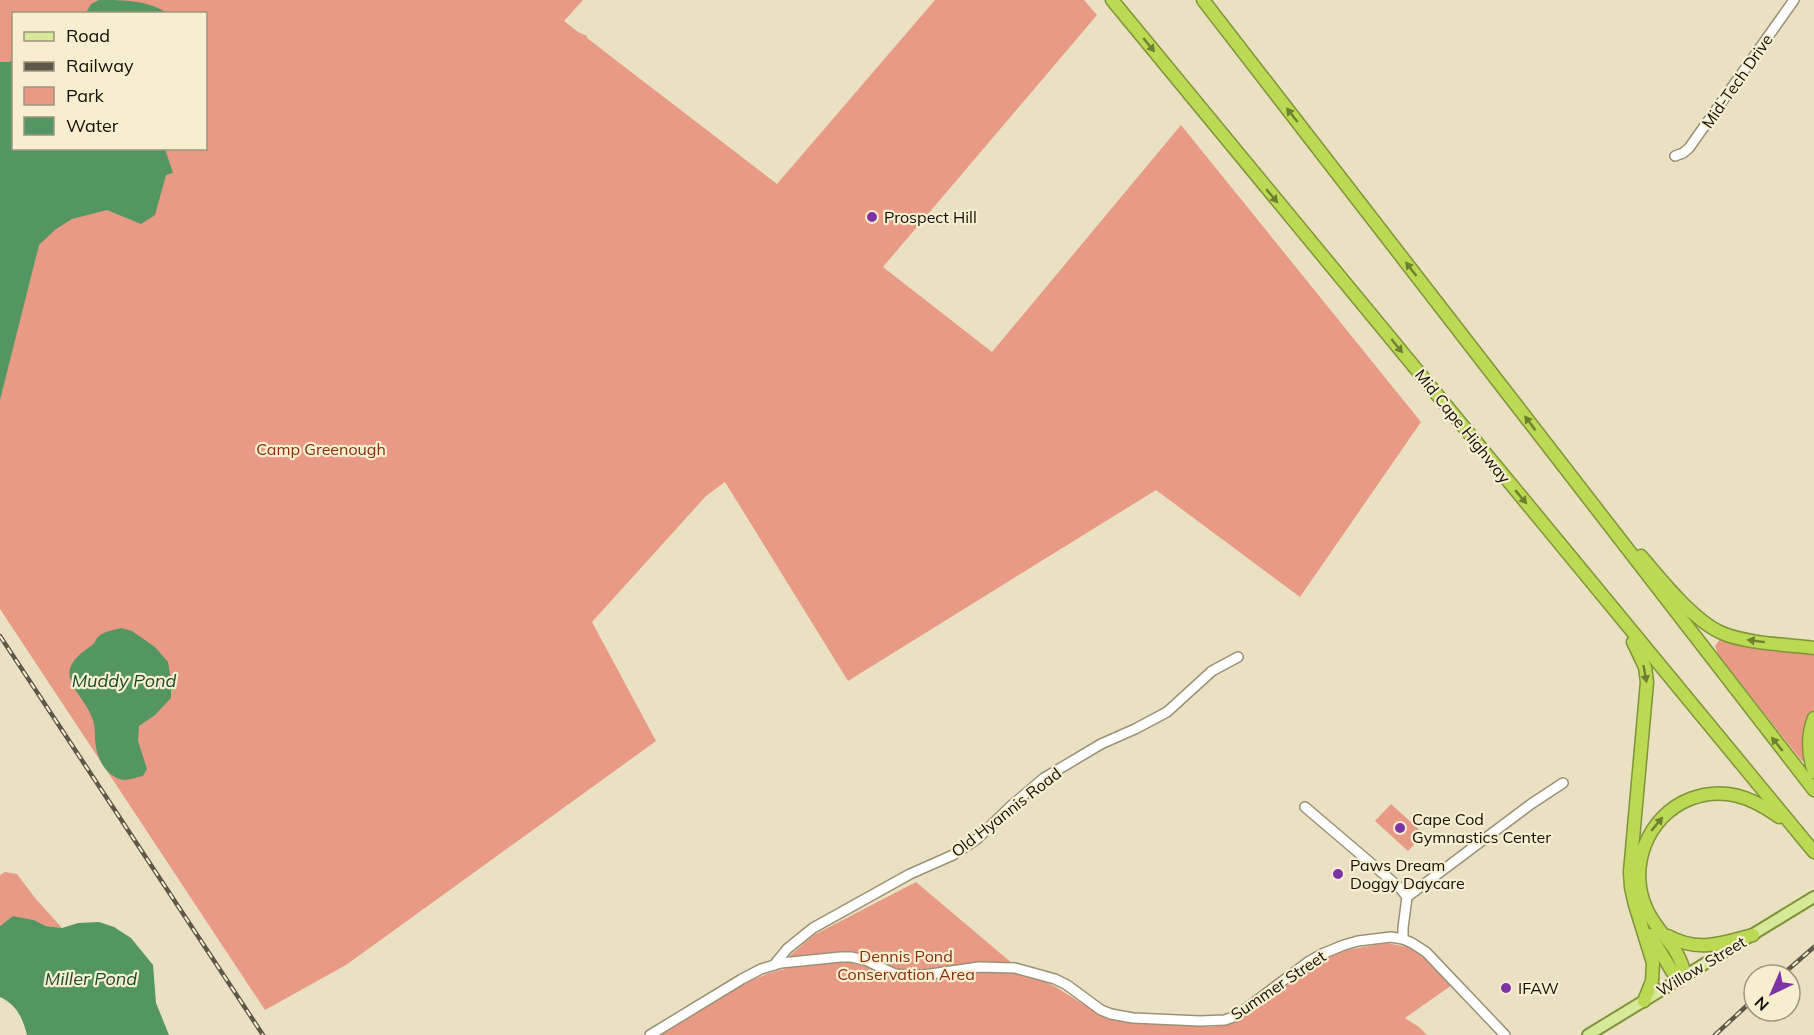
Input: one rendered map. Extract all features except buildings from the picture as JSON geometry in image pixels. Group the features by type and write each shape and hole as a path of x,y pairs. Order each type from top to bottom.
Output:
{"highway":[{"name":"Mid Cape Highway","path":"1112,0 1814,852"},
{"path":"1203,0 1814,790"},
{"path":"1579,488 1698,617 1713,628 1737,638 1814,648"},
{"path":"1622,621 1642,660 1647,682 1630,872 1631,887 1653,963 1652,981 1644,1001"},
{"path":"1814,718 1809,740 1814,772"},
{"path":"1681,978 1682,962 1677,950 1652,919 1644,903 1640,886 1639,868 1649,835 1670,811 1684,801 1701,795 1726,793 1757,802 1795,829"},
{"path":"1638,913 1681,978"},
{"path":"1664,934 1681,942 1698,946 1715,945 1753,935"}],"main road":[{"name":"Willow Street","path":"1588,1035 1814,897"}],"street":[{"name":"Mid-Tech Drive","path":"1675,156 1689,148 1794,0"},
{"name":"Old Hyannis Road","path":"774,965 787,949 813,928 910,874 953,855 977,839 1044,778 1101,744 1157,718 1212,671 1238,657"},
{"path":"1505,1035 1436,960 1419,947 1403,939 1402,928 1407,897 1514,816 1563,783"},
{"path":"1305,807 1400,888 1407,897"},
{"name":"Summer Street","path":"650,1035 761,969 774,965 841,957 865,960 902,975 924,975 979,967 1015,968 1055,979 1101,1010 1111,1014 1143,1019 1225,1020 1250,1007 1308,962 1327,951 1358,941 1391,937 1403,939"}],"green space":[{"name":"Camp Greenough","path":"0,0 583,0 564,21 587,36 777,184 935,0 1084,0 1097,15 883,267 992,352 1181,125 1421,422 1300,597 1156,490 848,681 725,482 706,496 592,622 656,741 346,965 265,1010 0,609"},
{"path":"1721,638 1814,653 1814,709 1809,720 1805,760 1802,761 1718,654 1715,646"},
{"name":"Cape Cod Gymnastics Center","path":"1391,804 1424,834 1408,851 1375,821"},
{"path":"5,872 17,874 62,928 46,926 34,920 13,916 0,926 0,875"},
{"name":"Dennis Pond Conservation Area","path":"916,882 1025,976 1054,986 1099,1014 1132,1022 1212,1027 1230,1024 1245,1017 1323,958 1342,951 1386,943 1408,947 1421,955 1452,985 1405,1018 1427,1035 661,1035 736,988 785,969 787,958 814,935"}],"water":[{"path":"99,0 126,1 151,5 165,12 87,12 91,4"},
{"path":"12,60 12,150 165,150 173,173 166,175 155,215 141,224 107,210 72,219 56,229 39,245 0,400 0,62"},
{"name":"Muddy Pond","path":"121,628 132,631 155,647 168,662 171,681 171,698 155,715 139,726 138,741 147,769 143,776 129,780 113,776 99,758 93,720 71,682 69,674 71,665 78,656 93,645 99,636"},
{"name":"Miller Pond","path":"13,916 34,920 46,926 62,928 78,923 99,922 114,927 131,938 153,965 156,1003 169,1035 27,1035 18,1012 0,997 0,926"}],"railway":[{"path":"0,636 263,1035"},
{"path":"1796,963 1814,947"},
{"path":"1715,1035 1742,1010"}],"place":[{"name":"Prospect Hill","path":"872,217"},
{"name":"Cape Cod Gymnastics Center","path":"1400,828"},
{"name":"Paws Dream Doggy Daycare","path":"1338,874"},
{"name":"IFAW","path":"1506,988"}]}
